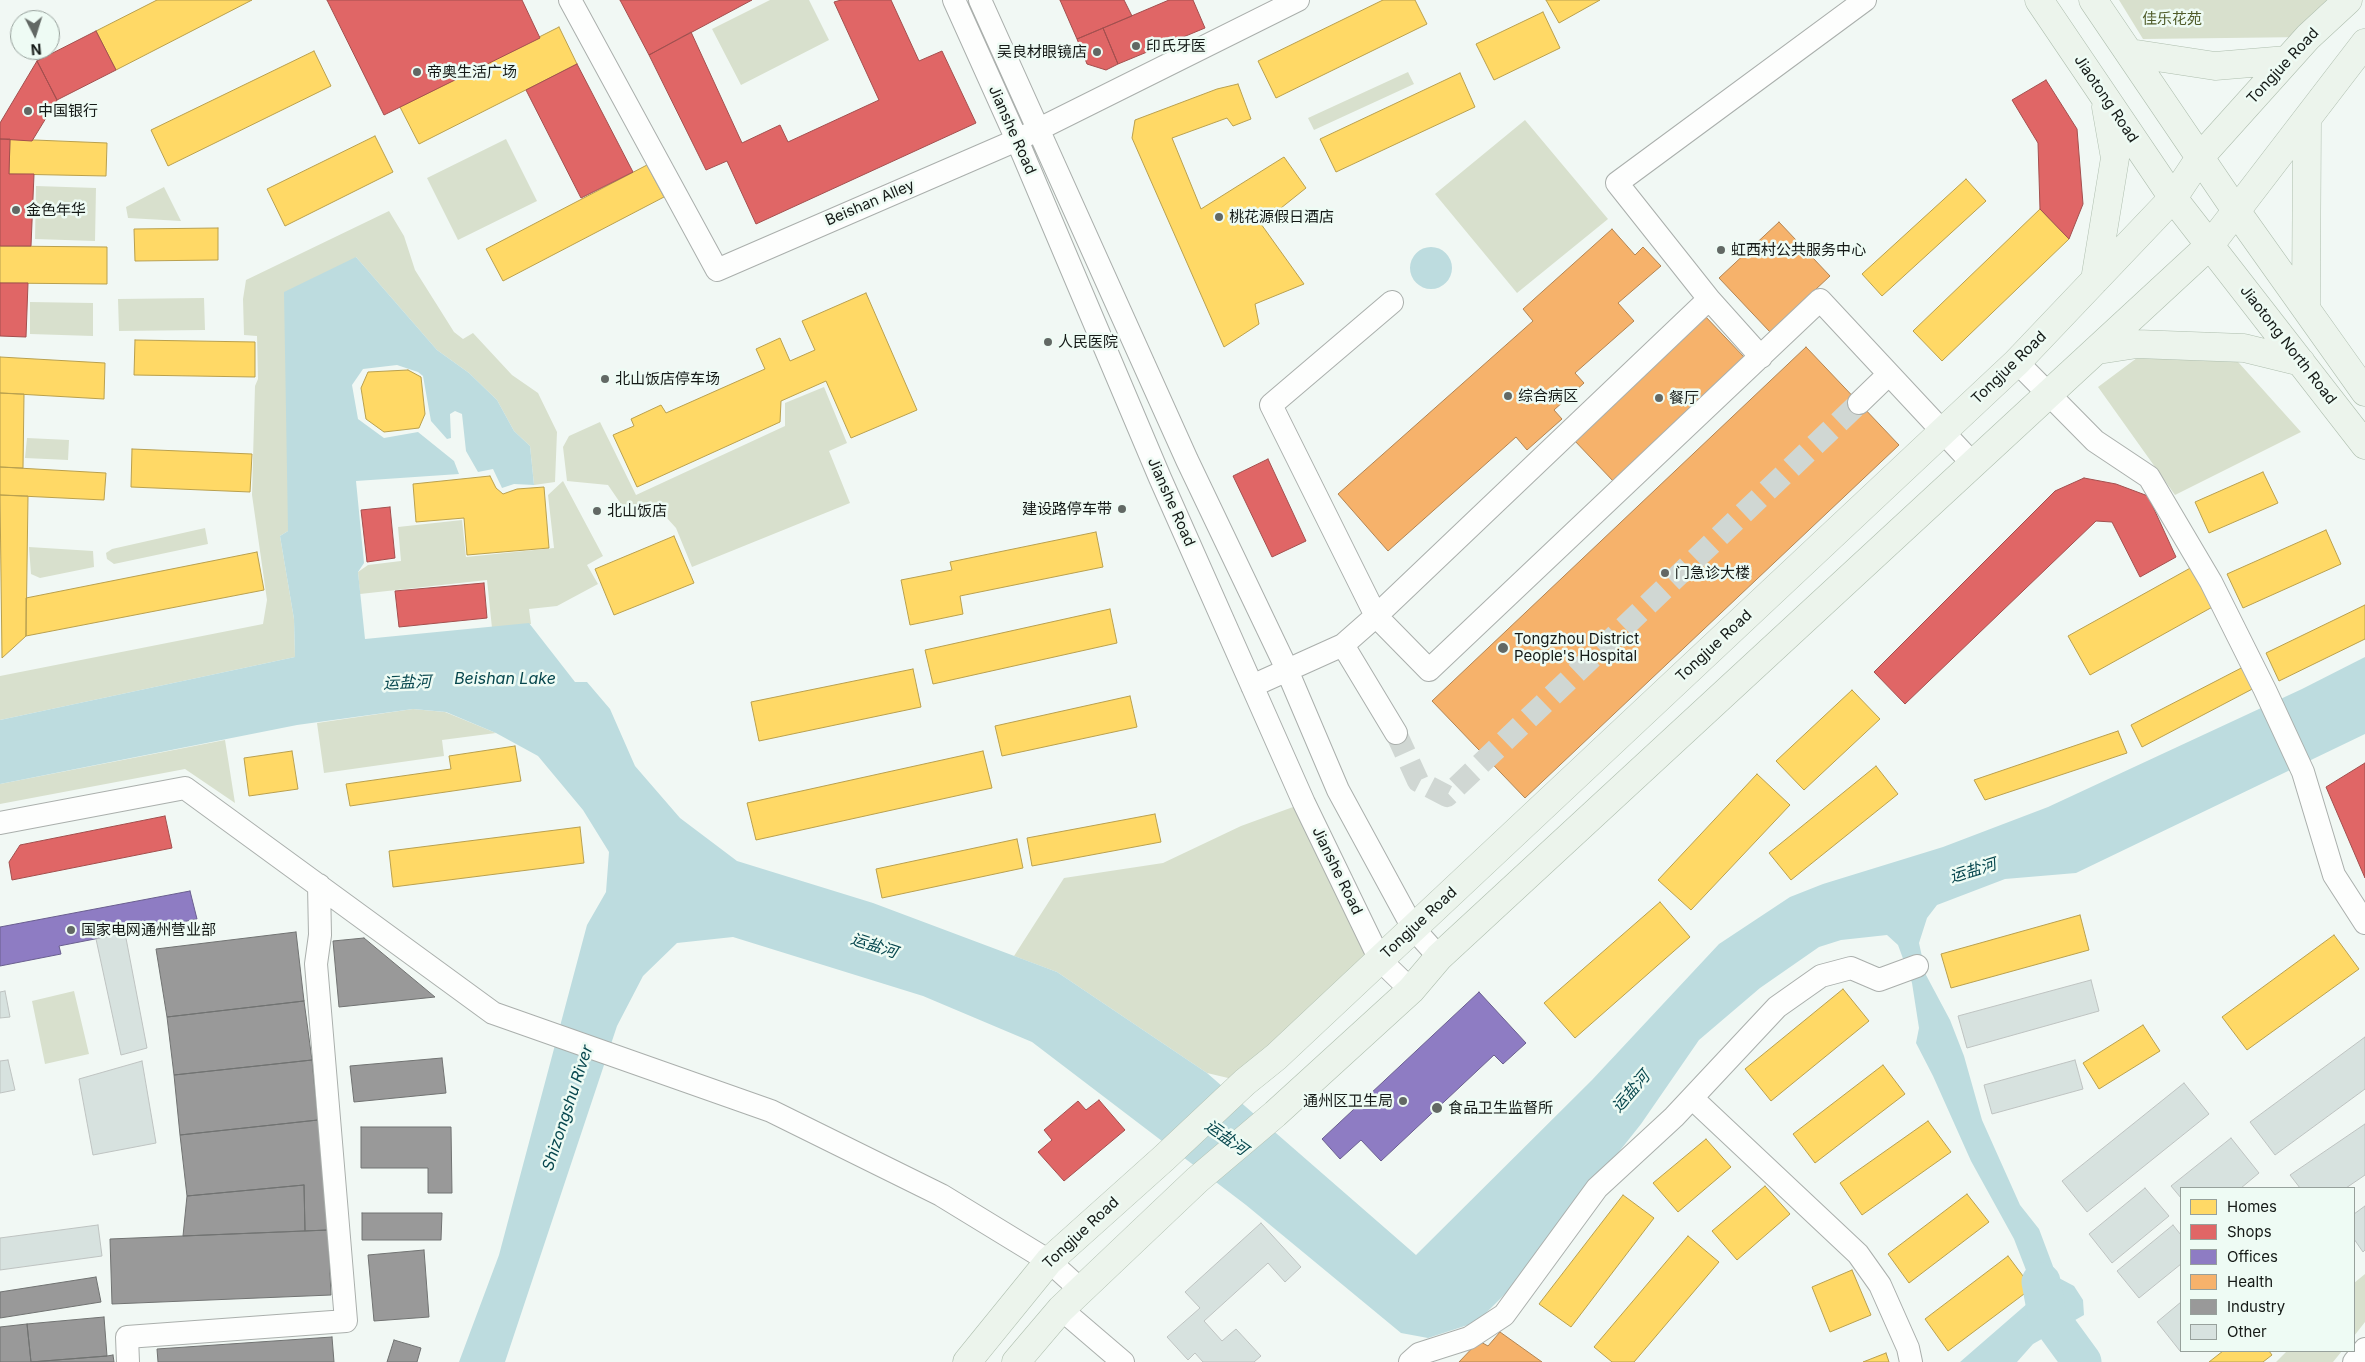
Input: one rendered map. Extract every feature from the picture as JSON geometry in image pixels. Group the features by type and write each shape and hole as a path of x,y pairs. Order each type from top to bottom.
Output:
{"main road":[{"name":"Jiaotong Road","path":"2039,0 2173,198 2210,245"},
{"path":"2093,0 2201,156 2237,212 2365,392"},
{"name":"Tongjue Road","path":"968,1362 1049,1261 1245,1082 1276,1057 2017,362 2173,198 2201,156 2287,60 2348,0"},
{"path":"1016,1362 1061,1309 1197,1180 1275,1114 1411,990 1439,957 1972,464 2051,394 2210,245 2365,42"},
{"path":"2130,53 2215,66 2287,60"},
{"path":"2095,280 2115,158 2104,96"},
{"path":"2306,309 2307,119"},
{"name":"Jiaotong North Road","path":"2210,245 2365,445"},
{"path":"2098,350 2137,344 2244,348 2301,362"}],"street":[{"name":"Beishan Alley","path":"570,0 718,270 1017,140 1298,0"},
{"name":"Jianshe Road","path":"954,0 1017,140 1150,456 1304,803 1380,960 1411,990"},
{"name":"Jianshe Road","path":"980,0 1186,460 1284,664 1338,790 1413,928 1439,957"},
{"path":"1761,357 1709,299 1617,183 1865,0"},
{"path":"1252,686 1343,645 1376,616 1709,299"},
{"path":"1392,302 1271,405 1376,616 1429,670 1820,300 1972,464"},
{"path":"2017,362 2051,394 2095,441 2149,477 2211,582 2265,690 2303,772 2334,875 2365,923"},
{"path":"1859,403 1889,374"},
{"path":"1343,645 1396,733"},
{"path":"0,823 185,788 493,1013 771,1111 941,1195 1049,1261 1082,1290"},
{"path":"128,1362 126,1337 346,1321 316,964 320,935 319,885"},
{"path":"1410,1362 1419,1354 1469,1338 1504,1316 1597,1188 1692,1098 1777,1007 1821,976 1851,968 1879,980 1917,966"},
{"path":"1692,1098 1858,1254 1880,1285 1908,1348 1911,1362"},
{"path":"1061,1309 1123,1362"},
{"path":"2354,1362 2365,1348"}],"green space":[{"path":"770,0 809,0 829,40 741,85 712,29"},
{"name":"佳乐花苑","path":"2119,0 2348,0 2308,37 2143,39"},
{"path":"1408,72 1414,84 1314,130 1308,118"},
{"path":"1525,120 1608,219 1517,293 1435,194"},
{"path":"506,139 537,201 458,240 427,178"},
{"path":"36,186 96,188 95,241 35,239"},
{"path":"164,187 181,221 128,218 126,207"},
{"path":"389,211 404,236 415,270 454,332 463,339 473,333 512,375 538,393 557,432 555,482 534,485 530,446 514,431 497,400 469,373 437,350 356,257 288,531 280,536 294,619 295,657 0,720 0,676 263,624 267,600 252,495 255,386 258,379 257,336 244,335 243,299 246,280"},
{"path":"204,298 205,330 119,331 118,299"},
{"path":"30,302 93,303 93,336 30,334"},
{"path":"2157,343 2230,353 2301,432 2175,495 2098,387"},
{"path":"824,387 847,443 829,451 850,503 692,567 676,528 666,517 635,512 621,504 608,485 567,481 563,447 569,436 600,422 636,495 785,426 785,403"},
{"path":"27,438 69,440 68,460 25,458"},
{"path":"563,481 603,556 587,565 598,584 557,606 529,609 531,624 492,628 487,580 360,594 358,572 368,565 401,561 398,527 462,520 466,557 554,548 548,495"},
{"path":"205,528 208,544 114,564 107,559 106,553 112,549"},
{"path":"29,547 93,551 94,567 40,578 31,574"},
{"path":"413,709 445,712 496,733 442,740 444,756 324,773 317,723"},
{"path":"225,740 235,803 185,769 0,804 0,784"},
{"path":"1304,803 1380,960 1245,1082 1207,1073 1057,972 1014,956 1064,878 1163,863 1241,826"},
{"path":"74,991 89,1054 45,1064 32,1001"},
{"path":"2365,1274 2365,1322 2355,1335 2355,1282"},
{"path":"2286,1352 2341,1352 2333,1362 2276,1362"}],"water":[{"path":"1435,247 1443,250 1449,256 1452,268 1449,280 1443,286 1427,289 1419,286 1413,280 1410,264 1413,256 1419,250"},
{"path":"356,257 437,350 469,373 497,400 514,431 530,446 534,485 514,484 502,488 493,469 478,472 466,451 462,414 455,411 450,414 451,438 447,439 431,421 423,376 418,372 397,365 363,369 352,385 358,419 384,438 418,432 454,461 459,474 356,481 364,563 358,572 365,639 529,623 575,682 587,682 610,709 635,766 680,818 737,861 873,903 1057,972 1207,1073 1416,1255 1592,1080 1719,944 1790,897 1823,884 1943,847 2048,807 2302,689 2365,657 2365,734 2076,873 2005,879 1937,905 1927,918 1919,943 1926,975 1950,1020 1964,1056 1982,1120 2020,1205 2039,1229 2057,1277 2074,1286 2083,1300 2084,1315 2033,1344 2017,1362 1960,1362 2036,1296 2014,1239 1971,1161 1916,1043 1919,1028 1912,983 1898,945 1887,935 1841,940 1819,947 1760,988 1699,1040 1641,1124 1510,1289 1477,1322 1428,1338 1401,1333 1246,1205 1032,1042 923,996 733,937 677,943 643,976 617,1026 505,1362 459,1362 499,1255 587,925 606,892 609,852 583,810 538,756 496,733 446,712 413,709 297,725 0,784 0,720 295,657 294,619 280,536 288,531 284,292"}],"building: Homes":[{"path":"157,0 252,0 116,70 96,31"},
{"path":"1383,0 1415,0 1427,24 1276,98 1258,61"},
{"path":"1546,0 1600,0 1559,23"},
{"path":"1543,12 1560,48 1494,80 1476,44"},
{"path":"559,27 577,64 419,144 400,107"},
{"path":"314,51 331,86 168,166 151,130"},
{"path":"1460,73 1475,107 1336,172 1320,139"},
{"name":"桃花源假日酒店","path":"1238,84 1251,119 1233,126 1227,118 1172,138 1201,209 1284,157 1306,188 1261,224 1304,284 1255,304 1259,324 1224,347 1132,138 1135,120 1217,89"},
{"path":"375,136 393,172 285,226 267,189"},
{"path":"10,139 107,143 106,176 9,174"},
{"path":"647,165 664,197 503,281 486,249"},
{"path":"1966,179 1986,201 1882,296 1862,274"},
{"path":"2040,209 2069,239 1942,361 1913,331"},
{"path":"218,228 218,260 135,261 134,229"},
{"path":"0,246 107,247 107,284 0,283"},
{"path":"866,293 917,410 851,438 826,381 781,401 780,422 637,487 613,435 634,426 631,419 661,405 666,413 765,369 756,349 780,338 790,361 815,350 802,321"},
{"path":"135,340 255,342 255,377 134,375"},
{"path":"0,357 105,363 104,399 0,393"},
{"path":"408,370 421,377 425,414 419,428 384,432 366,419 361,388 368,372"},
{"path":"0,393 24,394 23,468 0,467"},
{"path":"132,449 252,454 250,492 131,487"},
{"path":"0,467 106,473 104,500 0,495"},
{"path":"2263,472 2278,503 2209,533 2195,502"},
{"path":"490,476 496,488 503,494 517,489 544,487 549,548 467,555 464,518 416,522 413,484"},
{"path":"0,495 28,496 26,636 2,658"},
{"path":"2326,530 2341,564 2243,608 2227,574"},
{"path":"1096,532 1103,567 960,596 963,614 910,625 901,580 952,570 950,562"},
{"path":"674,536 694,583 614,615 595,569"},
{"path":"257,552 264,590 26,636 26,598"},
{"path":"2194,566 2216,605 2090,675 2068,636"},
{"path":"2365,605 2365,639 2279,681 2266,653"},
{"path":"1110,609 1117,643 933,684 925,650"},
{"path":"2249,664 2260,685 2142,747 2131,725"},
{"path":"913,669 921,707 759,741 751,702"},
{"path":"1852,690 1880,719 1804,790 1776,761"},
{"path":"1130,696 1137,727 1002,756 995,726"},
{"path":"2118,731 2127,753 1985,800 1974,780"},
{"path":"515,746 521,781 350,806 346,784 451,769 449,756"},
{"path":"292,751 298,789 249,796 244,758"},
{"path":"983,751 992,788 756,840 747,803"},
{"path":"1876,766 1898,794 1791,880 1769,853"},
{"path":"1757,774 1790,805 1691,910 1658,880"},
{"path":"1155,814 1161,842 1032,866 1027,838"},
{"path":"580,827 584,863 393,887 389,851"},
{"path":"1017,839 1023,868 882,898 876,869"},
{"path":"1660,902 1690,937 1575,1038 1544,1003"},
{"path":"2080,915 2089,950 1951,988 1941,954"},
{"path":"2334,935 2359,969 2247,1050 2222,1017"},
{"path":"1843,989 1869,1021 1771,1101 1745,1069"},
{"path":"2143,1025 2160,1051 2099,1089 2083,1063"},
{"path":"1883,1065 1905,1094 1815,1163 1793,1134"},
{"path":"1928,1121 1951,1152 1862,1215 1840,1183"},
{"path":"1706,1139 1731,1167 1678,1212 1653,1183"},
{"path":"1765,1186 1790,1214 1737,1260 1712,1231"},
{"path":"1967,1194 1989,1222 1909,1283 1888,1254"},
{"path":"1623,1195 1654,1218 1571,1327 1539,1304"},
{"path":"1688,1236 1719,1262 1634,1362 1612,1362 1594,1347"},
{"path":"2008,1256 2032,1288 1948,1351 1925,1319"},
{"path":"1852,1270 1871,1315 1830,1332 1812,1287"},
{"path":"2222,1352 2270,1352 2272,1355 2263,1362 2209,1362"},
{"path":"1886,1353 1889,1362 1863,1362"}],"building: Shops":[{"name":"帝奥生活广场","path":"327,0 522,0 540,38 384,115"},
{"path":"620,0 752,0 649,55"},
{"path":"841,0 891,0 919,61 942,51 976,123 756,224 727,161 706,170 649,55 691,32 742,143 780,125 788,142 879,100 834,2"},
{"path":"1060,0 1124,0 1132,16 1077,39"},
{"name":"印氏牙医","path":"1169,0 1193,0 1205,28 1118,64 1103,28"},
{"name":"吴良材眼镜店","path":"1103,28 1118,64 1106,70 1087,64 1077,39"},
{"path":"96,31 116,70 57,100 37,61 60,60 60,49"},
{"name":"中国银行","path":"37,61 57,100 32,141 0,139 0,123"},
{"path":"577,64 633,172 581,198 526,90"},
{"path":"2046,80 2077,129 2083,204 2069,239 2040,209 2038,143 2012,100"},
{"name":"金色年华","path":"0,139 10,139 9,174 34,174 31,246 0,246"},
{"path":"0,283 28,283 26,337 0,336"},
{"path":"1268,459 1306,541 1272,557 1233,476"},
{"path":"2084,478 2116,484 2148,496 2176,557 2140,577 2112,522 2096,521 1905,704 1874,672 2055,491"},
{"path":"390,507 395,558 367,562 361,510"},
{"path":"484,583 487,618 399,627 395,591"},
{"path":"2365,763 2365,878 2326,787"},
{"path":"165,816 172,848 12,880 9,862 20,845"},
{"path":"1099,1100 1125,1130 1064,1181 1038,1152 1052,1140 1044,1130 1078,1101 1086,1110"}],"building: Offices":[{"name":"国家电网通州营业部","path":"190,891 197,919 59,946 61,954 0,966 0,927"},
{"name":"通州区卫生局","path":"1479,992 1526,1043 1503,1064 1494,1055 1381,1161 1361,1140 1340,1159 1322,1139"}],"building: Health":[{"path":"1779,222 1830,276 1770,332 1719,278"},
{"name":"综合病区","path":"1612,229 1635,255 1643,247 1661,266 1618,303 1634,321 1575,373 1584,383 1554,410 1562,419 1527,450 1516,437 1388,551 1338,494 1533,321 1523,309"},
{"name":"餐厅","path":"1704,315 1745,358 1614,482 1573,439"},
{"name":"门急诊大楼","path":"1806,347 1899,445 1525,798 1432,701"},
{"path":"1500,1332 1542,1362 1459,1362 1479,1341 1488,1346"}],"building: Industry":[{"path":"296,932 304,1001 167,1017 156,949"},
{"path":"364,938 435,997 339,1007 333,941"},
{"path":"304,1001 312,1060 174,1075 167,1017"},
{"path":"442,1058 446,1093 354,1102 350,1066"},
{"path":"312,1060 318,1120 180,1135 174,1075"},
{"path":"318,1120 328,1230 305,1231 304,1185 187,1196 180,1135"},
{"path":"361,1127 451,1127 452,1193 428,1193 428,1168 361,1168"},
{"path":"304,1185 305,1231 183,1236 187,1196"},
{"path":"362,1213 442,1213 441,1240 362,1240"},
{"path":"328,1230 331,1295 112,1304 110,1239"},
{"path":"424,1250 429,1317 374,1321 368,1255"},
{"path":"96,1277 101,1302 0,1318 0,1292"},
{"path":"104,1317 107,1356 31,1362 27,1324"},
{"path":"27,1324 31,1362 0,1362 0,1327"},
{"path":"332,1337 334,1362 158,1362 157,1349"},
{"path":"394,1340 421,1348 417,1362 387,1362"},
{"path":"113,1355 114,1362 31,1362 107,1356"}],"building: Other":[{"path":"125,933 147,1048 121,1055 96,939"},
{"path":"2091,980 2099,1011 1967,1048 1958,1016"},
{"path":"5,991 10,1017 0,1018 0,992"},
{"path":"2365,1037 2365,1089 2275,1155 2250,1122"},
{"path":"8,1060 15,1090 0,1093 0,1061"},
{"path":"2075,1060 2083,1089 1992,1114 1984,1085"},
{"path":"142,1061 156,1143 93,1155 79,1079"},
{"path":"2184,1083 2209,1114 2087,1212 2062,1181"},
{"path":"2365,1124 2365,1175 2347,1187 2299,1187 2290,1175"},
{"path":"2231,1138 2259,1173 2242,1187 2180,1187 2180,1197 2171,1186"},
{"path":"2145,1188 2169,1216 2112,1263 2089,1234"},
{"path":"2365,1206 2365,1250 2363,1252 2355,1240 2355,1213"},
{"path":"1261,1223 1301,1267 1285,1282 1268,1263 1204,1321 1222,1341 1236,1329 1261,1356 1254,1362 1203,1362 1195,1353 1188,1360 1167,1337 1200,1308 1185,1292"},
{"path":"98,1225 102,1256 0,1270 0,1238"},
{"path":"2173,1225 2180,1234 2180,1265 2139,1298 2117,1271"},
{"path":"2180,1303 2180,1351 2157,1322"}],"waterway":[{"path":"2041,1282 2047,1314 2082,1362"}],"tunnel":[{"path":"1396,733 1418,781 1447,796 1859,403"}],"place":[{"name":"印氏牙医","path":"1136,46"},
{"name":"吴良材眼镜店","path":"1097,52"},
{"name":"帝奥生活广场","path":"417,72"},
{"name":"中国银行","path":"28,111"},
{"name":"金色年华","path":"16,210"},
{"name":"桃花源假日酒店","path":"1219,217"},
{"name":"虹西村公共服务中心","path":"1721,250"},
{"name":"人民医院","path":"1048,342"},
{"name":"北山饭店停车场","path":"605,379"},
{"name":"综合病区","path":"1508,396"},
{"name":"餐厅","path":"1659,398"},
{"name":"建设路停车带","path":"1122,509"},
{"name":"北山饭店","path":"597,511"},
{"name":"门急诊大楼","path":"1665,573"},
{"name":"Tongzhou District People's Hospital","path":"1503,648"},
{"name":"国家电网通州营业部","path":"71,930"},
{"name":"通州区卫生局","path":"1403,1101"},
{"name":"食品卫生监督所","path":"1437,1108"}],"water label":[{"name":"Beishan Lake","path":"505,679"},
{"name":"运盐河","path":"407,683"},
{"name":"运盐河","path":"1973,871"},
{"name":"运盐河","path":"874,946"},
{"name":"运盐河","path":"1631,1092"},
{"name":"Shizongshu River","path":"568,1108"},
{"name":"运盐河","path":"1226,1138"}]}
